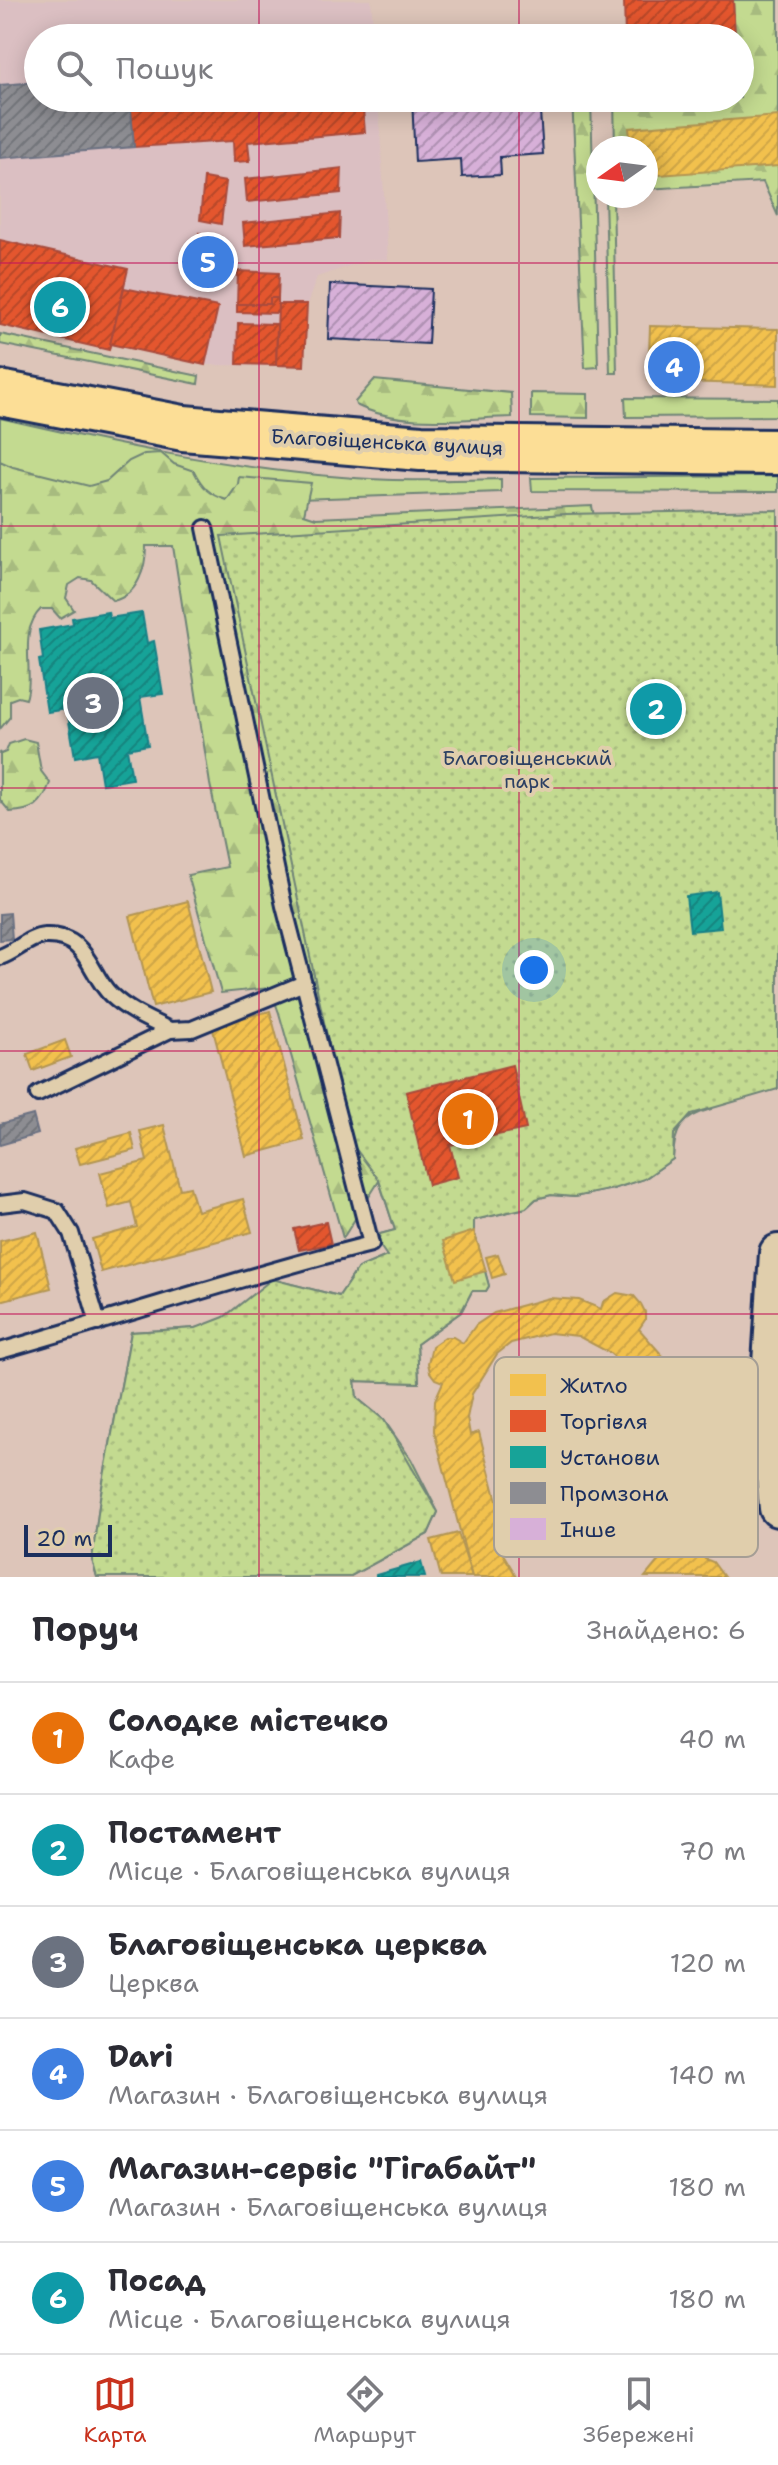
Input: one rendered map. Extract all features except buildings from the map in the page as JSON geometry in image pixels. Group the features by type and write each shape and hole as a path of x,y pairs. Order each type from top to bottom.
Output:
{"main road":[{"name":"Благовіщенська вулиця","path":"0,393 183,428 421,448 778,452"}],"street":[{"path":"778,1253 771,1364 773,1456 778,1508"}],"lane":[{"path":"0,1351 223,1287 293,1263 371,1244 284,906 205,528"},
{"path":"0,957 45,936 63,940 84,951 109,993 139,1016 170,1030"},
{"path":"38,1094 170,1030 192,1029 304,983"},
{"path":"0,1204 25,1201 57,1211 71,1233 98,1323"}],"shaded area":[{"path":"0,0 371,0 373,24 24,24 24,112 379,112 388,260 370,259 317,277 307,304 304,366 205,365 111,344 109,350 0,325"}],"green space":[{"path":"733,0 778,0 778,216 763,182 658,188 658,136 615,136 614,112 754,112 754,24 734,24"},
{"path":"573,112 591,112 592,136 586,136 586,208 594,208 598,367 585,368"},
{"path":"605,208 613,208 617,373 610,373"},
{"path":"0,334 199,376 198,384 0,344"},
{"path":"374,380 511,393 512,417 433,420 393,417 374,412 355,402"},
{"path":"531,393 588,394 588,418 531,417"},
{"path":"625,398 778,399 778,416 626,417"},
{"path":"0,418 170,454 256,468 382,480 501,479 501,492 298,499 226,507 0,488"},
{"name":"Благовіщенський парк","path":"161,453 174,464 194,471 207,490 227,500 239,477 311,483 304,514 316,518 592,506 711,1109 686,1120 675,1140 673,1159 644,1179 574,1197 551,1195 536,1199 526,1208 474,1220 474,1231 489,1286 486,1291 472,1291 461,1312 417,1344 419,1383 355,1381 357,1398 384,1420 411,1459 438,1512 428,1534 349,1577 97,1577 92,1560 100,1498 131,1332 196,1328 232,1320 272,1279 339,1296 358,1268 387,1256 380,1234 395,1230 379,1181 343,1238 270,988 221,993 188,875 227,867 210,784 173,546 146,546 139,580 122,598 113,601 91,580 80,578 69,585 66,598 74,610 60,618 52,609 41,609 34,618 28,640 26,699 18,697 10,700 10,717 0,729 0,461 89,486 107,481 129,461 144,454"},
{"path":"778,476 778,492 532,491 531,478"},
{"name":"Благовіщенський парк","path":"778,510 778,1089 692,1114 674,1134 673,1159 644,1179 574,1197 551,1195 536,1199 526,1208 474,1220 474,1231 489,1286 486,1291 472,1291 461,1312 417,1344 419,1383 355,1381 357,1398 384,1420 438,1512 428,1534 349,1577 97,1577 92,1560 100,1498 131,1332 196,1328 224,1317 272,1279 339,1296 358,1268 387,1256 378,1243 380,1234 395,1230 379,1180 349,1140 221,536 566,514"},
{"path":"24,739 36,742 41,771 50,783 44,797 36,805 10,812 0,800 0,752 6,752 9,744"}],"place":[{"name":"Магазин-сервіс \"Гігабайт\"","path":"208,262"},
{"name":"Посад","path":"60,307"},
{"name":"Dari","path":"674,367"},
{"name":"Благовіщенська церква","path":"93,703"},
{"name":"Постамент","path":"656,709"},
{"name":"Солодке містечко","path":"468,1119"}]}
